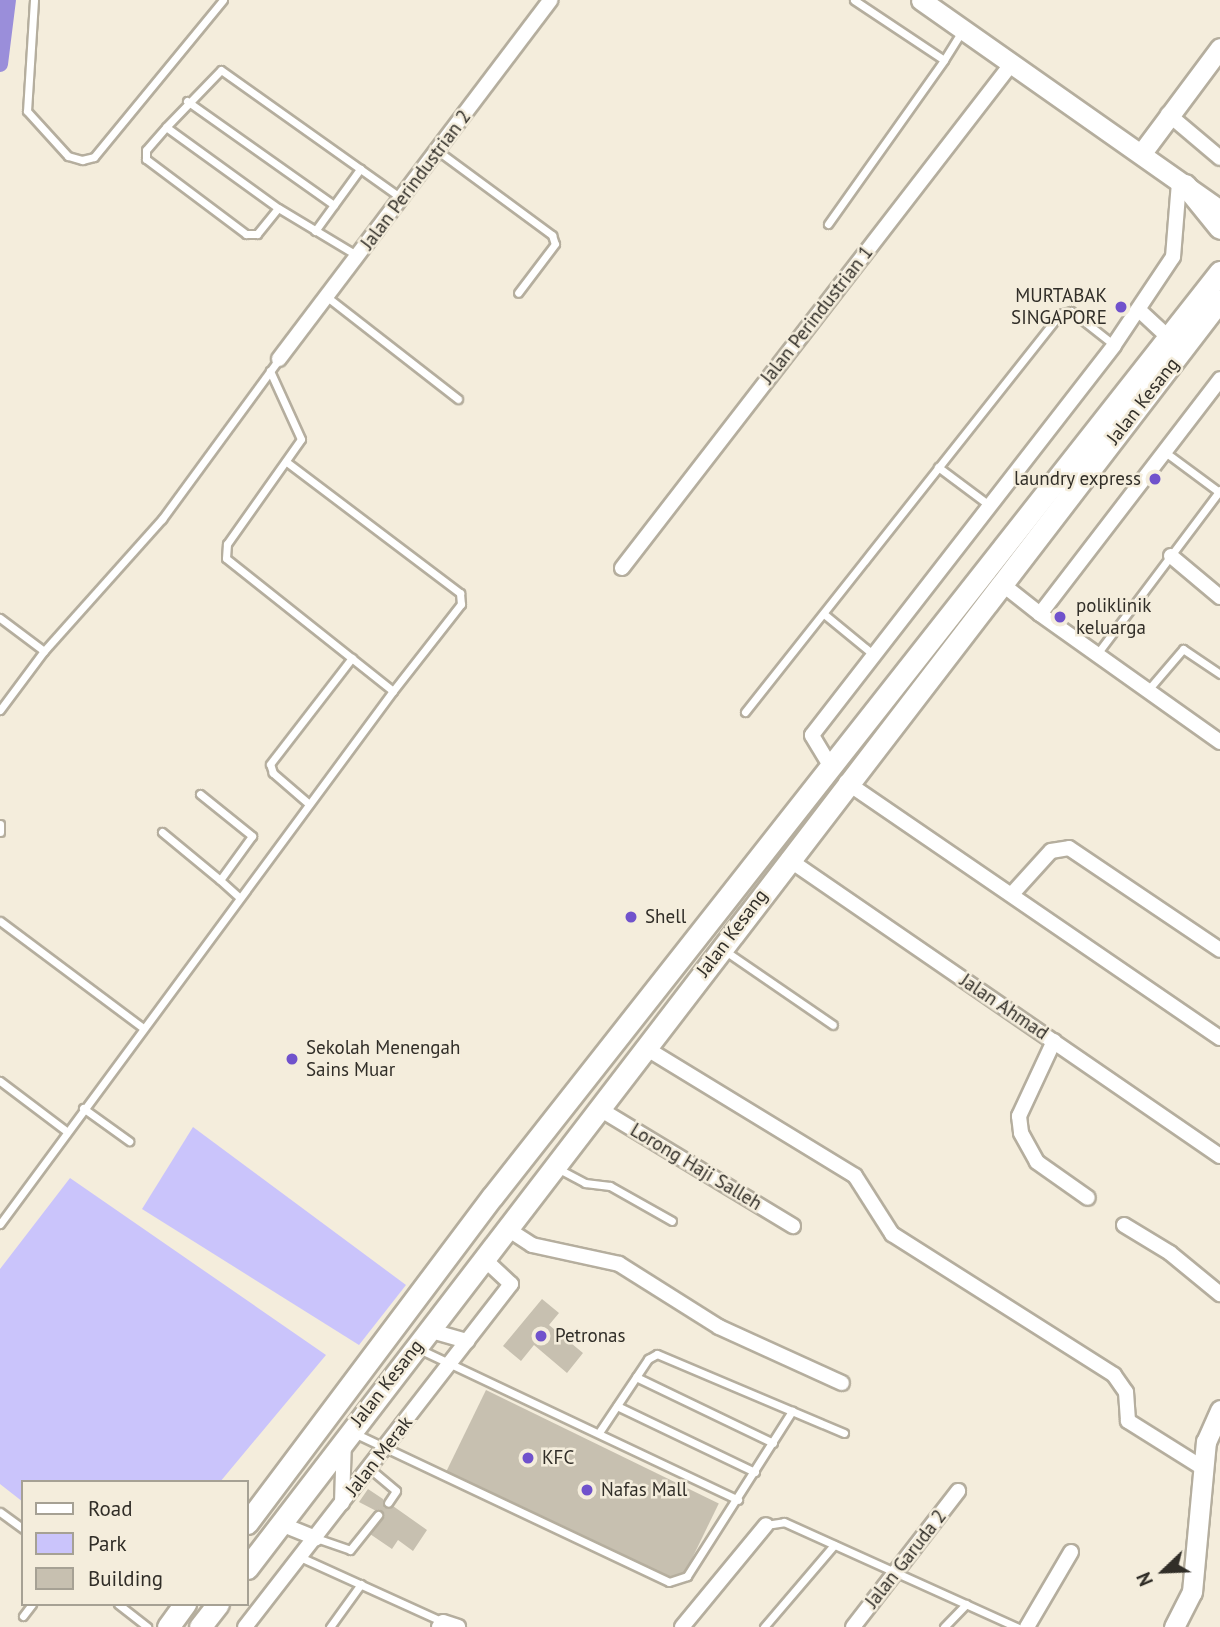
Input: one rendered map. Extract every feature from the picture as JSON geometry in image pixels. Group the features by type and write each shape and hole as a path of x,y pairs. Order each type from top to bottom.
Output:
{"main road":[{"path":"1182,183 1220,199"},
{"path":"1182,183 1220,228"},
{"name":"Jalan Kesang","path":"248,1522 825,759 1164,333 1220,272"},
{"name":"Jalan Kesang","path":"248,1567 846,782 1220,300"},
{"path":"168,1627 184,1606"},
{"path":"200,1627 216,1606"}],"street":[{"name":"Jalan Perindustrian 2","path":"279,359 551,0"},
{"path":"921,0 1013,62 1220,210"},
{"path":"1141,155 1168,114 1220,48"},
{"name":"Jalan Perindustrian 1","path":"622,568 1013,62"},
{"path":"1168,114 1220,158"},
{"path":"825,759 812,735 1141,313 1173,257 1182,183"},
{"path":"1141,313 1164,333"},
{"path":"1040,614 1220,379"},
{"path":"1171,556 1220,597"},
{"path":"1002,584 1220,742"},
{"path":"846,782 1220,1038"},
{"path":"1012,894 1051,851 1069,848 1220,950"},
{"name":"Jalan Ahmad","path":"788,859 1220,1156"},
{"path":"1054,1041 1018,1116 1021,1133 1037,1162 1088,1198"},
{"path":"644,1047 855,1176 892,1234 1114,1375 1126,1392 1128,1421 1203,1468"},
{"name":"Lorong Haji Salleh","path":"598,1108 793,1226"},
{"path":"1124,1225 1170,1252 1220,1294"},
{"path":"506,1228 532,1245 619,1264 719,1327 842,1383"},
{"name":"Jalan Merak","path":"245,1627 511,1284 483,1258"},
{"path":"421,1338 467,1341"},
{"path":"1174,1627 1192,1592 1203,1468 1218,1418"},
{"path":"342,1504 347,1434"},
{"name":"Jalan Garuda 2","path":"853,1627 958,1491"},
{"path":"281,1524 316,1538"},
{"path":"682,1627 766,1525"},
{"path":"1027,1627 1071,1552"},
{"path":"441,1625 458,1627"}],"lane":[{"path":"34,0 27,111 68,156 82,160 94,157 223,0"},
{"path":"854,0 944,60"},
{"path":"828,224 963,29"},
{"path":"278,208 257,234 246,234 146,159 146,150 187,101 221,70 401,199"},
{"path":"187,101 334,205"},
{"path":"166,127 278,208 358,256"},
{"path":"438,151 552,235 555,244 518,293"},
{"path":"315,231 360,169"},
{"path":"327,297 458,399"},
{"path":"745,712 1060,314 1071,311 1114,345"},
{"path":"0,710 44,651 162,519 279,359"},
{"path":"270,371 300,431 288,463 227,544 226,558 393,691"},
{"path":"1097,654 1219,491 1165,452"},
{"path":"0,1224 239,897 461,604 460,593 288,463"},
{"path":"938,467 990,506"},
{"path":"824,614 874,655"},
{"path":"0,618 44,651"},
{"path":"1147,690 1183,649 1220,674"},
{"path":"309,804 273,773 270,764 352,658"},
{"path":"200,794 251,836 220,880"},
{"path":"0,824 0,832"},
{"path":"162,832 239,897"},
{"path":"0,921 143,1028"},
{"path":"720,948 833,1026"},
{"path":"0,1081 66,1131"},
{"path":"83,1108 129,1141"},
{"path":"554,1166 585,1183 610,1186 673,1221"},
{"path":"421,1338 448,1366 600,1431 738,1500"},
{"path":"600,1431 648,1359 667,1356 844,1433"},
{"path":"636,1377 773,1443"},
{"path":"617,1406 755,1472"},
{"path":"347,1434 385,1449 669,1583 687,1576 738,1500 792,1411"},
{"path":"369,1468 395,1489 388,1503"},
{"path":"0,1512 21,1528"},
{"path":"316,1538 350,1550 379,1515"},
{"path":"766,1525 776,1519 1017,1627"},
{"path":"764,1627 834,1545"},
{"path":"300,1557 361,1584 441,1625"},
{"path":"330,1627 361,1584"},
{"path":"944,1627 966,1604"},
{"path":"23,1616 30,1606"},
{"path":"121,1606 147,1627"}],"green space":[{"path":"193,1127 406,1285 359,1345 142,1209"},
{"path":"70,1178 326,1355 222,1480 21,1480 21,1500 0,1484 0,1269"}],"building":[{"path":"542,1299 559,1313 549,1325 583,1353 567,1373 534,1345 521,1361 503,1346"},
{"name":"Nafas Mall","path":"486,1390 719,1504 679,1584 447,1471"},
{"path":"368,1489 383,1499 384,1508 393,1506 427,1530 413,1551 398,1540 392,1549 370,1534 384,1515 359,1502"}],"waterway":[{"path":"0,64 8,0"}],"place":[{"name":"MURTABAK SINGAPORE","path":"1121,307"},
{"name":"laundry express","path":"1155,479"},
{"name":"poliklinik keluarga","path":"1060,617"},
{"name":"Shell","path":"631,917"},
{"name":"Sekolah Menengah Sains Muar","path":"292,1059"},
{"name":"Petronas","path":"541,1336"},
{"name":"KFC","path":"528,1458"},
{"name":"Nafas Mall","path":"587,1490"}]}
